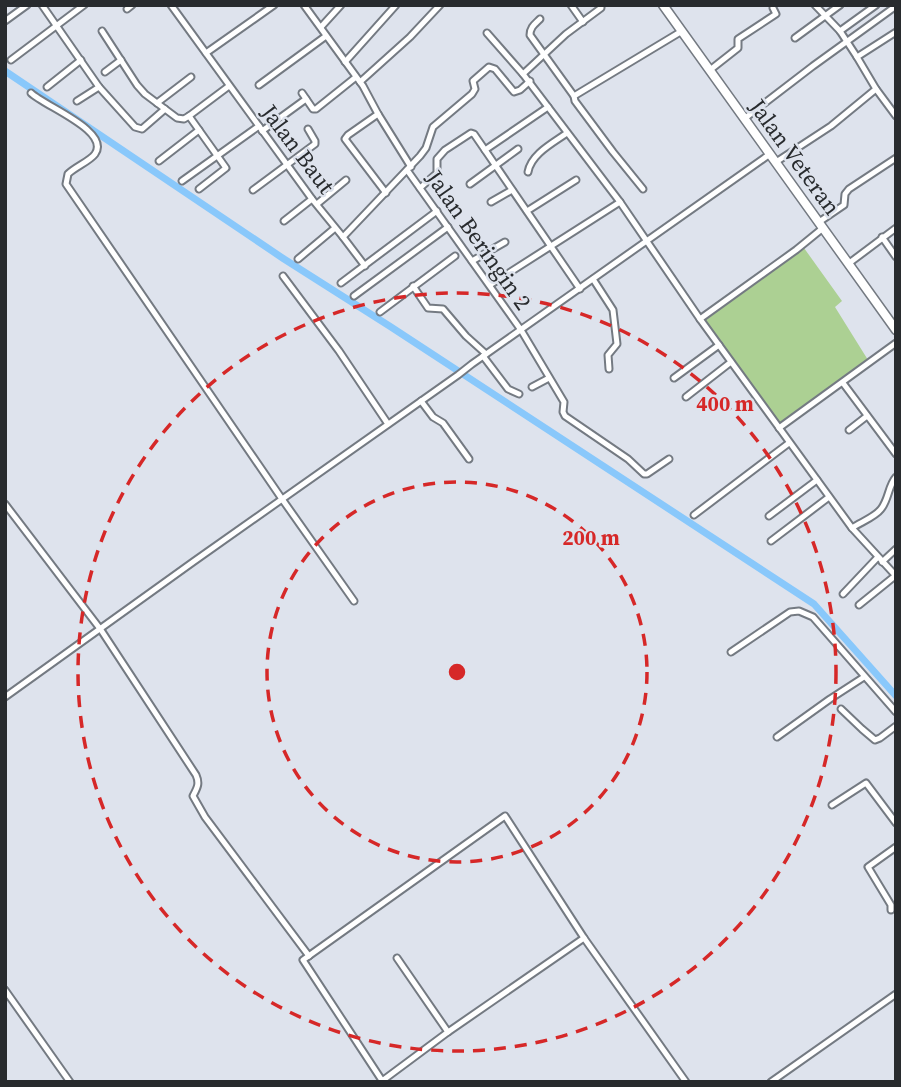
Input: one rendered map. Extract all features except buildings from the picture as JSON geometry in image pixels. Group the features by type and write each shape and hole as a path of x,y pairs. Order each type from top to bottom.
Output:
{"main road":[{"name":"Jalan Veteran","path":"663,5 896,330"}],"street":[{"path":"5,21 27,5"},
{"path":"42,5 99,87 138,129 142,129 165,109"},
{"path":"11,60 84,5"},
{"path":"173,8 182,5"},
{"path":"206,53 274,5"},
{"name":"Jalan Beringin 2","path":"304,5 358,79 420,188 521,330 564,402 565,415 628,459 644,474 668,459"},
{"path":"321,27 341,5"},
{"path":"345,62 396,5"},
{"path":"182,181 304,96 313,108 317,108 410,37 440,5"},
{"path":"571,5 583,22"},
{"path":"523,74 566,34 601,8 601,5"},
{"path":"815,5 840,31 896,116"},
{"path":"795,38 840,5"},
{"path":"840,31 876,5"},
{"path":"744,119 896,6"},
{"name":"Jalan Baut","path":"173,8 314,202 365,266"},
{"path":"710,70 738,48 738,39 775,14 773,8"},
{"path":"540,19 530,30 530,34 575,101 643,189"},
{"path":"102,31 137,85 177,118 184,119 189,116 229,86"},
{"path":"574,96 682,31"},
{"path":"857,57 896,32"},
{"path":"487,33 530,81 620,202 700,319 817,481 852,528 895,576 859,605"},
{"path":"259,85 326,36"},
{"path":"47,87 80,60"},
{"path":"105,72 121,60"},
{"path":"343,237 409,168 426,148 433,127 472,94 475,89 473,81 489,67 495,69 514,92 530,81"},
{"path":"157,103 191,77"},
{"path":"77,101 99,87"},
{"path":"5,698 646,241 773,158 831,126 876,89"},
{"path":"31,93 40,102 79,123 96,140 94,155 68,174 66,184 354,601"},
{"path":"485,150 548,107"},
{"path":"378,114 345,139 386,193"},
{"path":"189,116 226,168 200,189"},
{"path":"253,190 315,144 308,129"},
{"path":"159,161 199,130"},
{"path":"420,188 437,173 437,159 445,150 471,133 474,134 580,289"},
{"path":"528,172 534,159 567,133"},
{"path":"470,184 518,149"},
{"path":"700,319 796,250 844,205 845,194 849,190 896,158"},
{"path":"284,220 346,180"},
{"path":"527,211 576,180"},
{"path":"491,201 512,190"},
{"path":"490,285 620,202"},
{"path":"341,283 437,211"},
{"path":"354,296 448,226"},
{"path":"298,259 335,228"},
{"path":"848,264 896,228"},
{"path":"882,237 896,257"},
{"path":"472,261 505,242"},
{"path":"380,312 455,256"},
{"path":"283,276 345,359 388,424"},
{"path":"593,279 613,310 617,344 608,355 609,369"},
{"path":"413,286 428,308 443,309 484,355 508,389 519,394"},
{"path":"779,428 896,343"},
{"path":"674,378 719,345"},
{"path":"686,397 731,362"},
{"path":"532,387 549,378"},
{"path":"843,383 896,454"},
{"path":"421,401 433,417 443,423 469,459"},
{"path":"849,430 867,416"},
{"path":"694,515 789,443"},
{"path":"852,528 881,508 896,477"},
{"path":"769,516 817,481"},
{"path":"771,541 829,497"},
{"path":"5,504 100,630 196,775 198,786 192,796 205,817 309,956"},
{"path":"843,594 896,549"},
{"path":"731,652 785,614 799,611 813,617 896,712"},
{"path":"777,737 864,677"},
{"path":"841,709 875,740 896,726"},
{"path":"832,804 866,783 896,823"},
{"path":"584,938 382,1081 303,960 505,816 584,938 685,1082"},
{"path":"891,910 891,905 868,867 896,847"},
{"path":"397,958 448,1032"},
{"path":"5,990 70,1082"},
{"path":"771,1082 895,996"}],"green space":[{"path":"804,248 842,301 835,307 868,360 779,425 705,320"}],"waterway":[{"path":"5,71 284,259 814,604 896,696"}]}
